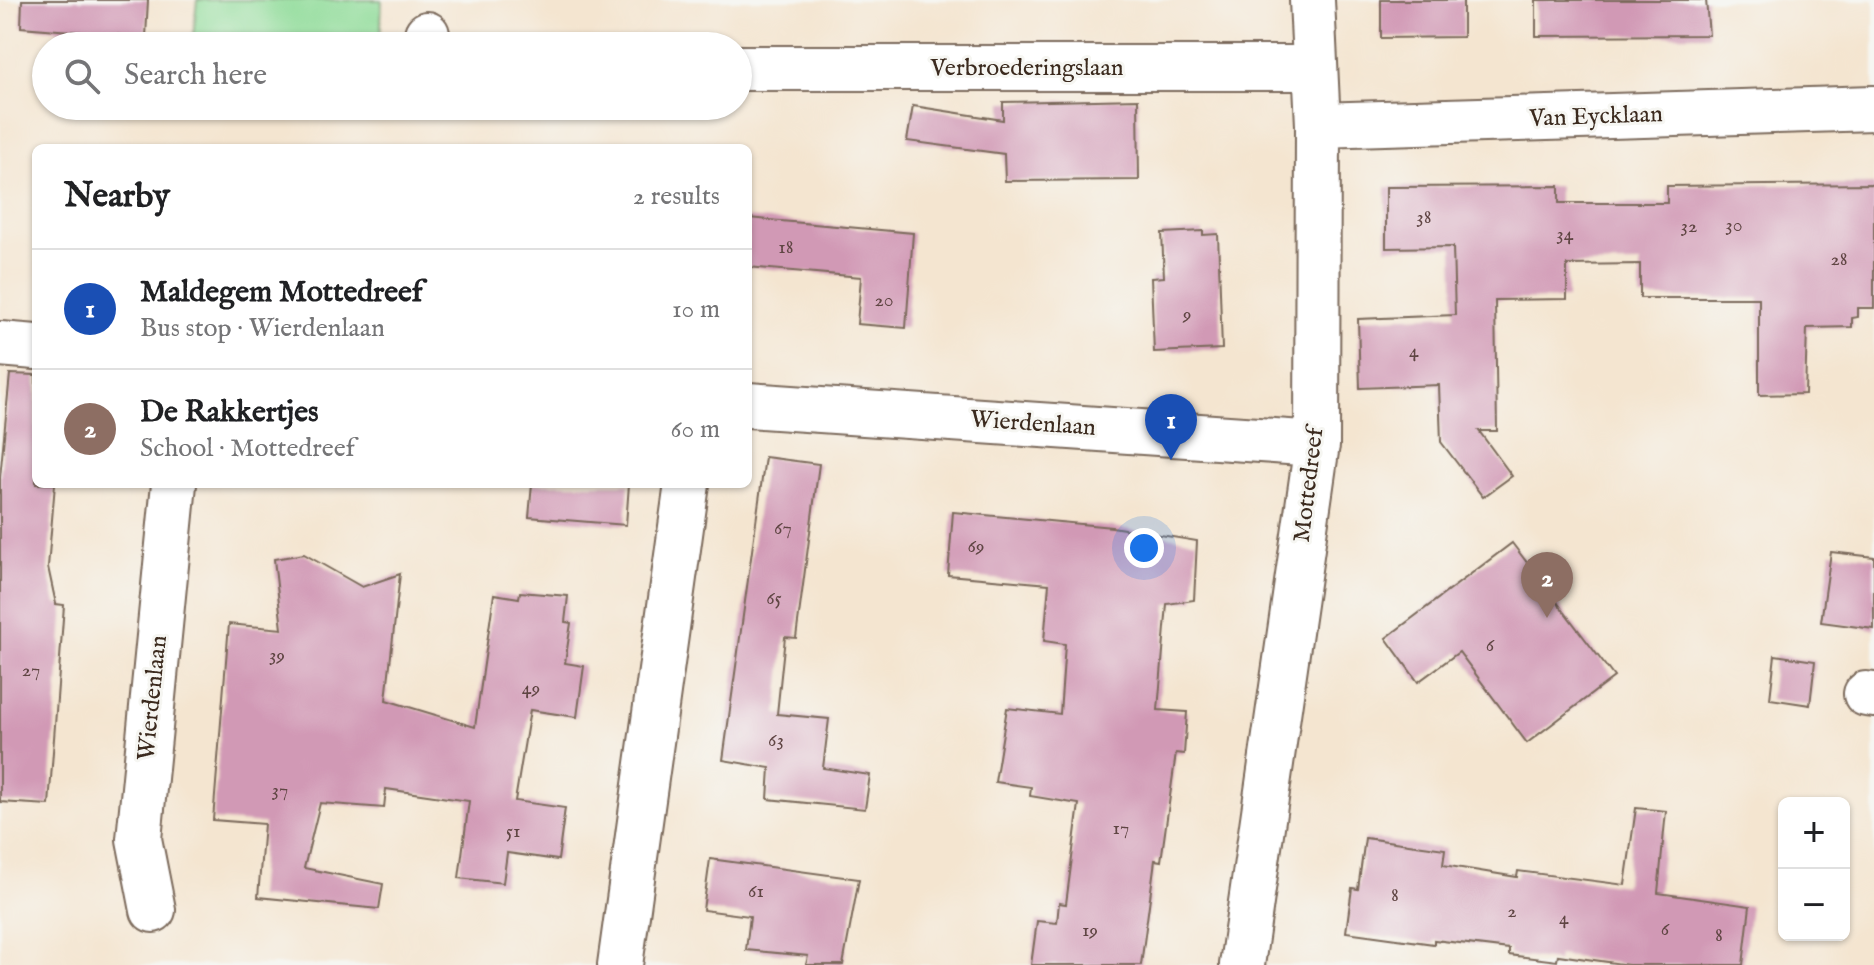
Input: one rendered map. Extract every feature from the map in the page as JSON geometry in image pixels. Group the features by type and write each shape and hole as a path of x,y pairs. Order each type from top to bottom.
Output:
{"street":[{"name":"Mottedreef","path":"1242,965 1317,444 1318,125 1312,0"},
{"name":"Verbroederingslaan","path":"752,68 1315,68"},
{"name":"Van Eycklaan","path":"1318,125 1874,108"},
{"path":"0,344 32,347"},
{"name":"Wierdenlaan","path":"752,405 1317,444"},
{"name":"Wierdenlaan","path":"153,910 139,839 174,488"},
{"path":"620,965 686,488"}],"green space":[{"path":"197,0 382,0 381,32 194,32"}],"building":[{"path":"22,0 148,0 146,32 84,32 21,27"},
{"path":"1381,0 1463,0 1463,37 1381,38"},
{"path":"1536,0 1706,0 1709,35 1536,36"},
{"path":"1138,99 1139,180 1005,181 1004,154 907,141 913,106 1003,120 1003,102"},
{"path":"1874,184 1874,308 1858,308 1858,317 1852,318 1852,327 1807,328 1805,394 1759,395 1759,298 1640,298 1640,264 1567,265 1567,299 1495,300 1497,431 1479,431 1512,476 1483,497 1441,442 1439,385 1360,388 1358,319 1455,315 1453,247 1386,248 1386,187 1559,186 1559,203 1667,203 1667,186"},
{"path":"752,218 913,233 906,328 857,324 861,277 752,267"},
{"path":"1203,231 1203,235 1218,234 1222,349 1154,352 1151,278 1164,277 1162,233"},
{"path":"10,374 32,375 32,488 55,488 48,567 56,604 64,605 49,805 0,802 0,478"},
{"path":"765,457 819,464 796,638 785,637 777,714 829,719 823,768 870,775 865,809 768,799 770,768 723,760"},
{"path":"532,488 629,488 626,525 529,517"},
{"path":"953,512 1112,527 1197,541 1194,600 1167,604 1158,710 1187,712 1184,754 1176,753 1161,861 1155,860 1141,965 1031,965 1037,921 1057,923 1059,903 1066,904 1079,804 1030,796 1031,787 995,782 1007,708 1060,714 1065,644 1044,641 1049,584 948,575"},
{"path":"1512,543 1614,677 1527,743 1459,652 1418,682 1386,638"},
{"path":"1831,552 1874,557 1874,629 1821,622"},
{"path":"304,554 362,587 400,574 386,700 475,727 494,594 519,598 520,592 568,596 565,622 571,623 565,663 584,666 577,717 530,710 515,801 565,808 558,860 507,853 503,883 459,878 469,801 386,789 384,808 320,803 304,868 383,884 379,909 258,897 264,824 213,820 229,624 282,629 274,559"},
{"path":"1775,655 1815,661 1810,705 1770,699"},
{"path":"1636,808 1666,811 1658,893 1750,906 1743,965 1629,965 1558,955 1557,961 1509,955 1509,949 1434,940 1434,944 1346,932 1352,888 1358,889 1365,838 1445,849 1443,865 1517,877 1518,871 1625,885"},
{"path":"710,859 859,879 843,965 806,965 808,956 746,950 750,916 703,910"}],"place":[{"name":"Maldegem Mottedreef","path":"1171,460"},
{"name":"De Rakkertjes","path":"1547,618"}]}
